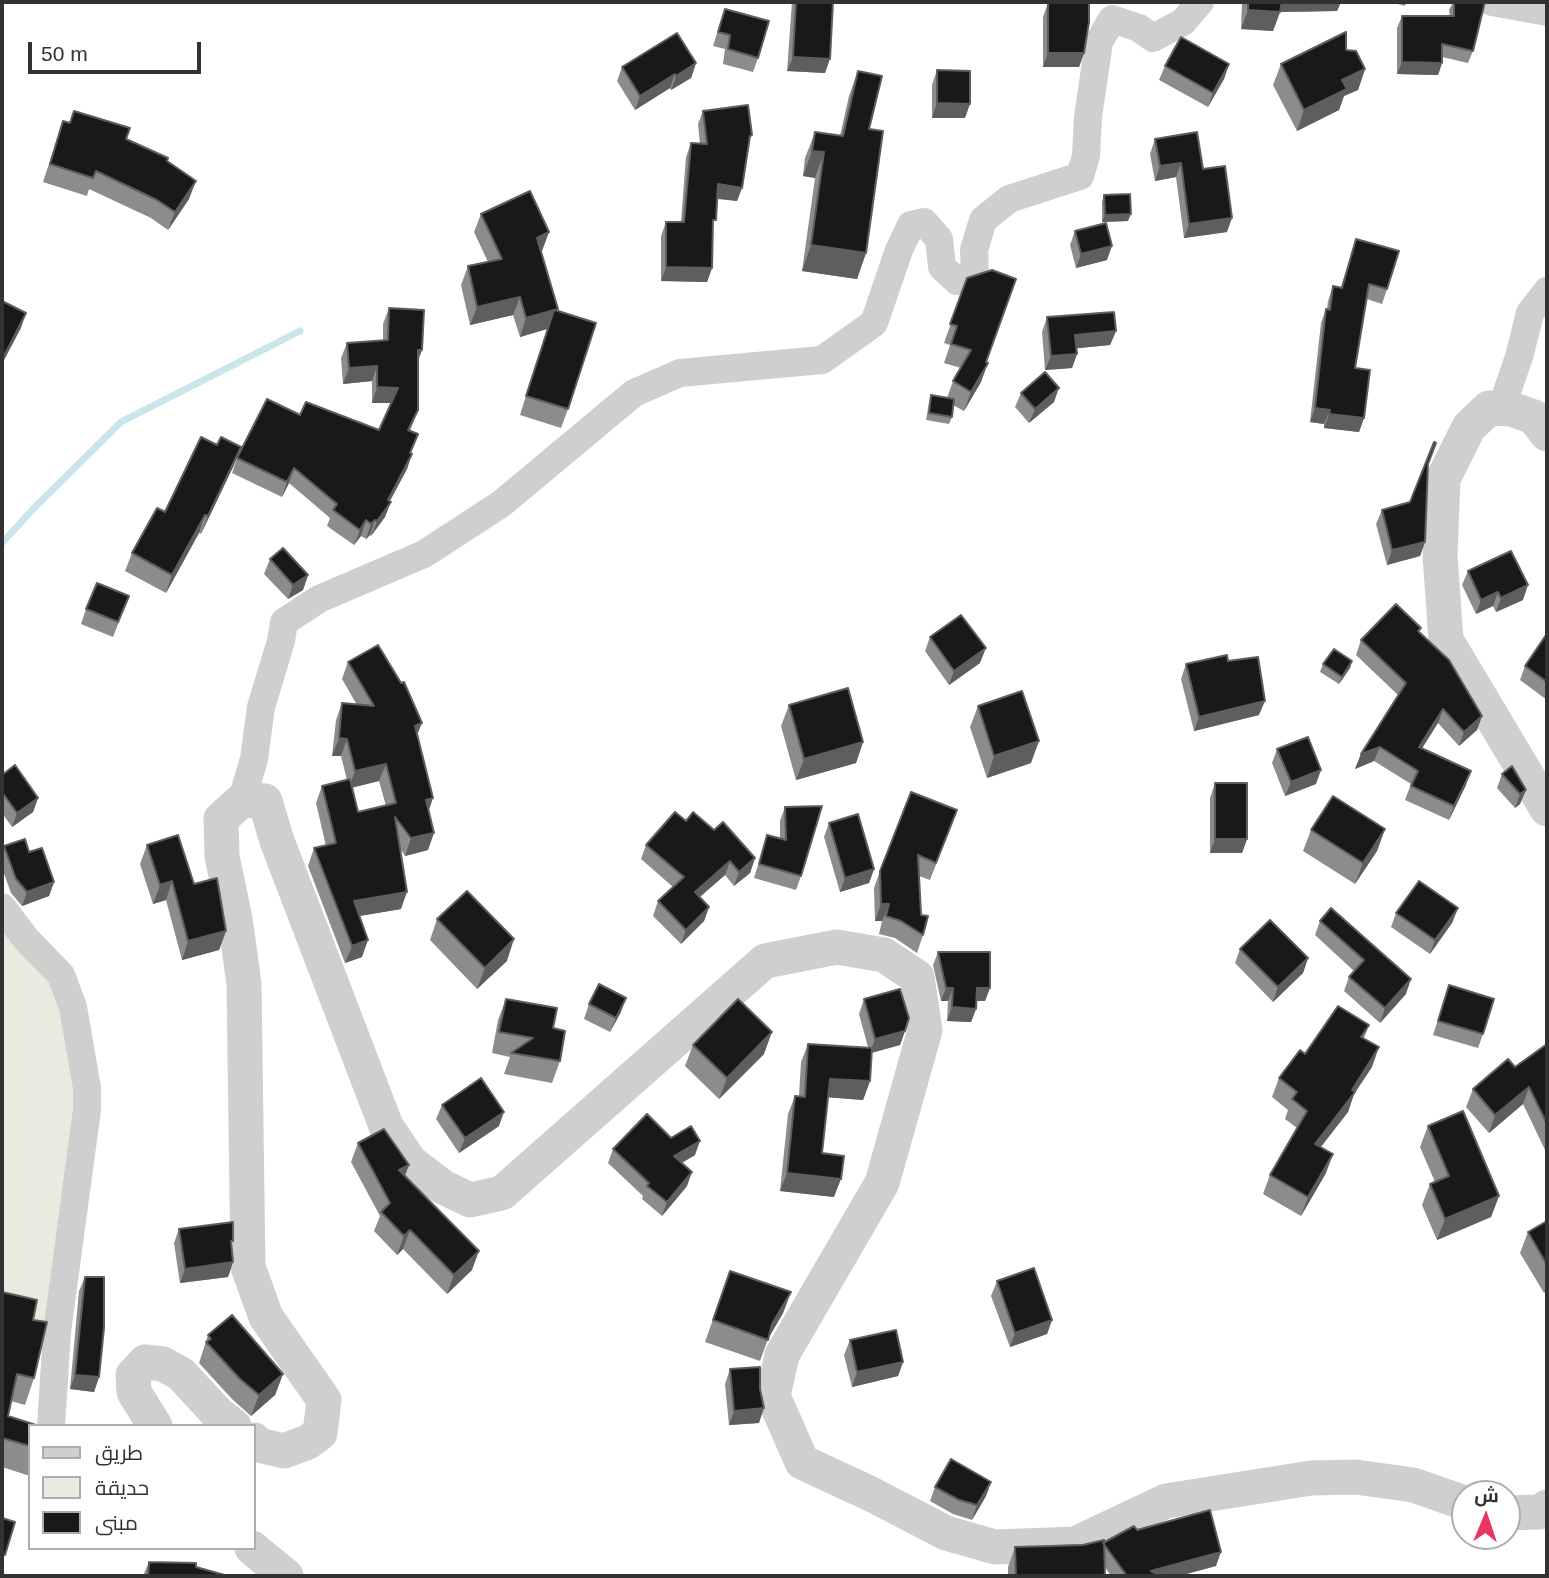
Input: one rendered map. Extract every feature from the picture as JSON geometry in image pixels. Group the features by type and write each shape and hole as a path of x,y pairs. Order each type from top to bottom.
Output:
{"street":[{"path":"256,1442 284,1451 308,1443 320,1433 324,1400 266,1317 248,1267 244,984 235,919 222,856 220,819 242,800 254,759 261,708 284,622 319,599 424,554 501,504 634,393 680,373 822,360 874,323 911,225 924,222 939,239 942,267 957,281 975,276 974,250 984,220 1009,199 1080,176 1086,156 1088,117 1099,42 1112,19 1139,28 1153,38 1183,22 1200,2"},
{"path":"1492,2 1547,12"},
{"path":"1501,409 1519,358 1530,313 1547,291"},
{"path":"1547,434 1534,417 1510,409 1489,408 1469,428 1443,479 1440,555 1446,640 1547,809"},
{"path":"242,800 265,801 277,841 386,1126 410,1162 443,1188 470,1200 502,1193 765,961 837,947 884,955 917,977 925,1030 882,1183 782,1355 773,1396 802,1462 946,1533 995,1547 1075,1544 1166,1501 1311,1478 1356,1477 1413,1485 1451,1498"},
{"path":"2,908 26,939 61,975 73,1007 87,1088 88,1110 57,1332 51,1424"},
{"path":"154,1424 134,1392 133,1375 145,1362 163,1364 181,1374 218,1414 231,1424"},
{"path":"1521,1513 1540,1512 1547,1507"},
{"path":"254,1550 286,1576"}],"green space":[{"path":"2,926 58,991 75,1091 57,1332 2,1316"}],"building":[{"path":"796,2 833,2 830,59 793,57"},
{"path":"1248,2 1282,2 1280,12 1248,10"},
{"path":"1454,2 1485,2 1473,51 1442,44 1442,63 1402,62 1402,16 1454,16"},
{"path":"1048,3 1089,3 1084,53 1048,53"},
{"path":"725,9 769,21 758,58 728,49 730,35 718,32"},
{"path":"1346,32 1346,50 1356,51 1365,69 1342,80 1347,89 1304,110 1281,64"},
{"path":"677,33 696,63 640,96 622,67"},
{"path":"1181,37 1229,64 1213,93 1165,66"},
{"path":"937,70 970,71 970,104 937,103"},
{"path":"858,71 882,76 869,129 883,131 866,253 811,245 824,152 812,151 815,132 843,136"},
{"path":"748,105 752,135 742,188 718,184 716,220 713,220 712,268 666,267 666,222 684,222 691,143 707,144 703,111"},
{"path":"74,111 130,128 126,139 168,158 167,161 196,181 175,212 157,200 96,171 93,178 50,164 63,121 70,123"},
{"path":"1197,132 1203,169 1225,166 1232,218 1189,224 1181,163 1160,166 1155,139"},
{"path":"530,191 549,232 537,238 558,309 555,310 596,323 568,409 526,396 554,310 526,318 520,297 477,307 468,266 502,259 481,214"},
{"path":"1130,194 1131,214 1105,215 1104,195"},
{"path":"1106,223 1112,246 1081,254 1075,231"},
{"path":"1356,239 1399,251 1387,289 1369,284 1355,368 1370,370 1364,418 1329,414 1330,410 1315,408 1326,309 1330,310 1333,286 1342,288"},
{"path":"992,270 1016,279 986,362 988,363 971,392 953,381 971,350 951,344 957,326 950,324 967,278"},
{"path":"2,301 26,313 3,358 2,357"},
{"path":"389,308 424,310 422,350 418,350 418,410 408,430 418,434 410,453 412,454 388,500 391,502 377,521 371,524 366,520 360,530 333,510 337,504 294,468 287,482 237,458 267,399 300,415 306,402 379,430 398,388 377,387 377,366 349,368 347,343 388,340"},
{"path":"1114,312 1116,331 1075,335 1077,354 1051,356 1047,317"},
{"path":"1045,372 1059,388 1035,409 1021,393"},
{"path":"931,395 954,399 952,417 929,413"},
{"path":"201,437 217,445 221,437 241,447 208,516 205,515 172,575 132,553 157,508 165,512"},
{"path":"1434,442 1436,443 1428,464 1425,542 1392,550 1382,510 1410,502"},
{"path":"283,548 308,575 293,585 270,559"},
{"path":"1511,551 1528,585 1501,598 1498,592 1481,600 1468,571"},
{"path":"97,583 129,596 118,622 86,609"},
{"path":"1396,604 1421,628 1418,631 1449,660 1482,716 1464,732 1443,709 1419,747 1471,771 1454,806 1411,786 1418,771 1380,747 1361,754 1406,683 1361,640"},
{"path":"961,615 986,648 954,671 930,637"},
{"path":"1547,636 1547,682 1525,666"},
{"path":"378,645 401,683 404,682 422,723 415,726 433,798 426,800 434,833 411,838 395,817 407,892 354,901 368,940 352,946 314,848 336,843 322,786 350,779 358,812 396,803 386,764 355,771 347,739 339,738 342,703 374,706 348,662"},
{"path":"1334,649 1352,661 1342,677 1323,664"},
{"path":"1227,655 1228,661 1258,657 1265,701 1199,717 1186,664"},
{"path":"848,688 863,742 804,759 789,705"},
{"path":"1022,691 1039,741 994,756 978,706"},
{"path":"1308,737 1321,770 1291,782 1277,749"},
{"path":"15,765 38,798 17,813 2,792 2,775"},
{"path":"1512,766 1526,790 1520,794 1502,774"},
{"path":"1215,783 1247,783 1247,839 1215,839"},
{"path":"911,792 957,810 936,863 918,855 921,915 928,916 923,935 901,921 886,916 889,904 881,904 880,871"},
{"path":"1333,796 1385,829 1363,863 1311,830"},
{"path":"822,806 801,876 759,864 767,835 786,840 785,807"},
{"path":"675,812 686,821 693,812 714,830 723,822 755,858 739,872 730,861 695,892 709,907 686,930 658,901 684,877 646,845"},
{"path":"858,814 874,869 845,878 829,823"},
{"path":"178,835 194,884 217,878 226,931 188,941 172,881 160,885 147,845"},
{"path":"25,839 29,852 42,848 54,882 27,892 16,879 4,846"},
{"path":"1419,881 1458,908 1435,940 1396,913"},
{"path":"467,891 514,939 485,968 437,919"},
{"path":"1331,908 1411,979 1385,1008 1349,977 1364,960 1320,921"},
{"path":"1270,920 1308,958 1278,987 1240,949"},
{"path":"938,952 990,952 990,988 977,988 976,1009 952,1007 953,988 946,988"},
{"path":"599,984 626,998 616,1018 589,1004"},
{"path":"1449,985 1494,999 1483,1034 1438,1021"},
{"path":"900,989 909,1018 905,1031 875,1039 864,999"},
{"path":"506,999 557,1008 553,1028 565,1031 560,1061 511,1053 533,1038 499,1032"},
{"path":"738,999 772,1032 727,1078 693,1045"},
{"path":"1338,1006 1369,1025 1361,1037 1379,1047 1352,1090 1355,1092 1315,1144 1333,1154 1308,1197 1270,1175 1307,1111 1292,1099 1297,1092 1279,1078 1300,1050 1305,1054"},
{"path":"808,1044 872,1048 870,1081 830,1079 822,1153 844,1156 841,1179 787,1173 795,1096 805,1097"},
{"path":"1547,1044 1547,1124 1529,1087 1495,1115 1473,1089 1508,1059 1515,1067"},
{"path":"481,1078 504,1112 465,1138 442,1105"},
{"path":"1463,1111 1499,1196 1445,1219 1430,1184 1449,1176 1428,1126"},
{"path":"647,1114 671,1138 691,1126 700,1141 674,1156 692,1172 667,1202 647,1186 649,1183 613,1149"},
{"path":"384,1129 409,1165 399,1170 479,1251 454,1275 410,1230 404,1236 381,1212 390,1203 358,1143"},
{"path":"1547,1221 1547,1265 1528,1232"},
{"path":"233,1222 233,1262 185,1269 179,1229"},
{"path":"1034,1268 1052,1320 1015,1333 997,1281"},
{"path":"730,1271 791,1292 772,1324 768,1340 713,1320"},
{"path":"85,1277 104,1277 104,1328 99,1377 75,1375"},
{"path":"2,1292 37,1300 33,1320 47,1322 34,1378 17,1374 8,1416 33,1424 28,1424 28,1445 2,1438"},
{"path":"232,1315 283,1374 259,1395 239,1378 206,1342 211,1339 208,1335"},
{"path":"896,1330 903,1362 857,1372 850,1340"},
{"path":"760,1367 760,1389 764,1408 734,1411 730,1369"},
{"path":"951,1459 991,1482 977,1505 959,1500 935,1487"},
{"path":"1210,1510 1221,1552 1151,1571 1161,1576 1127,1576 1103,1543 1134,1526 1137,1530"},
{"path":"2,1518 15,1522 5,1555 2,1554"},
{"path":"1104,1540 1105,1576 1016,1576 1015,1547 1083,1545"},
{"path":"149,1562 196,1563 196,1567 228,1576 148,1576"}],"waterway":[{"path":"2,543 121,422 300,331"}]}
